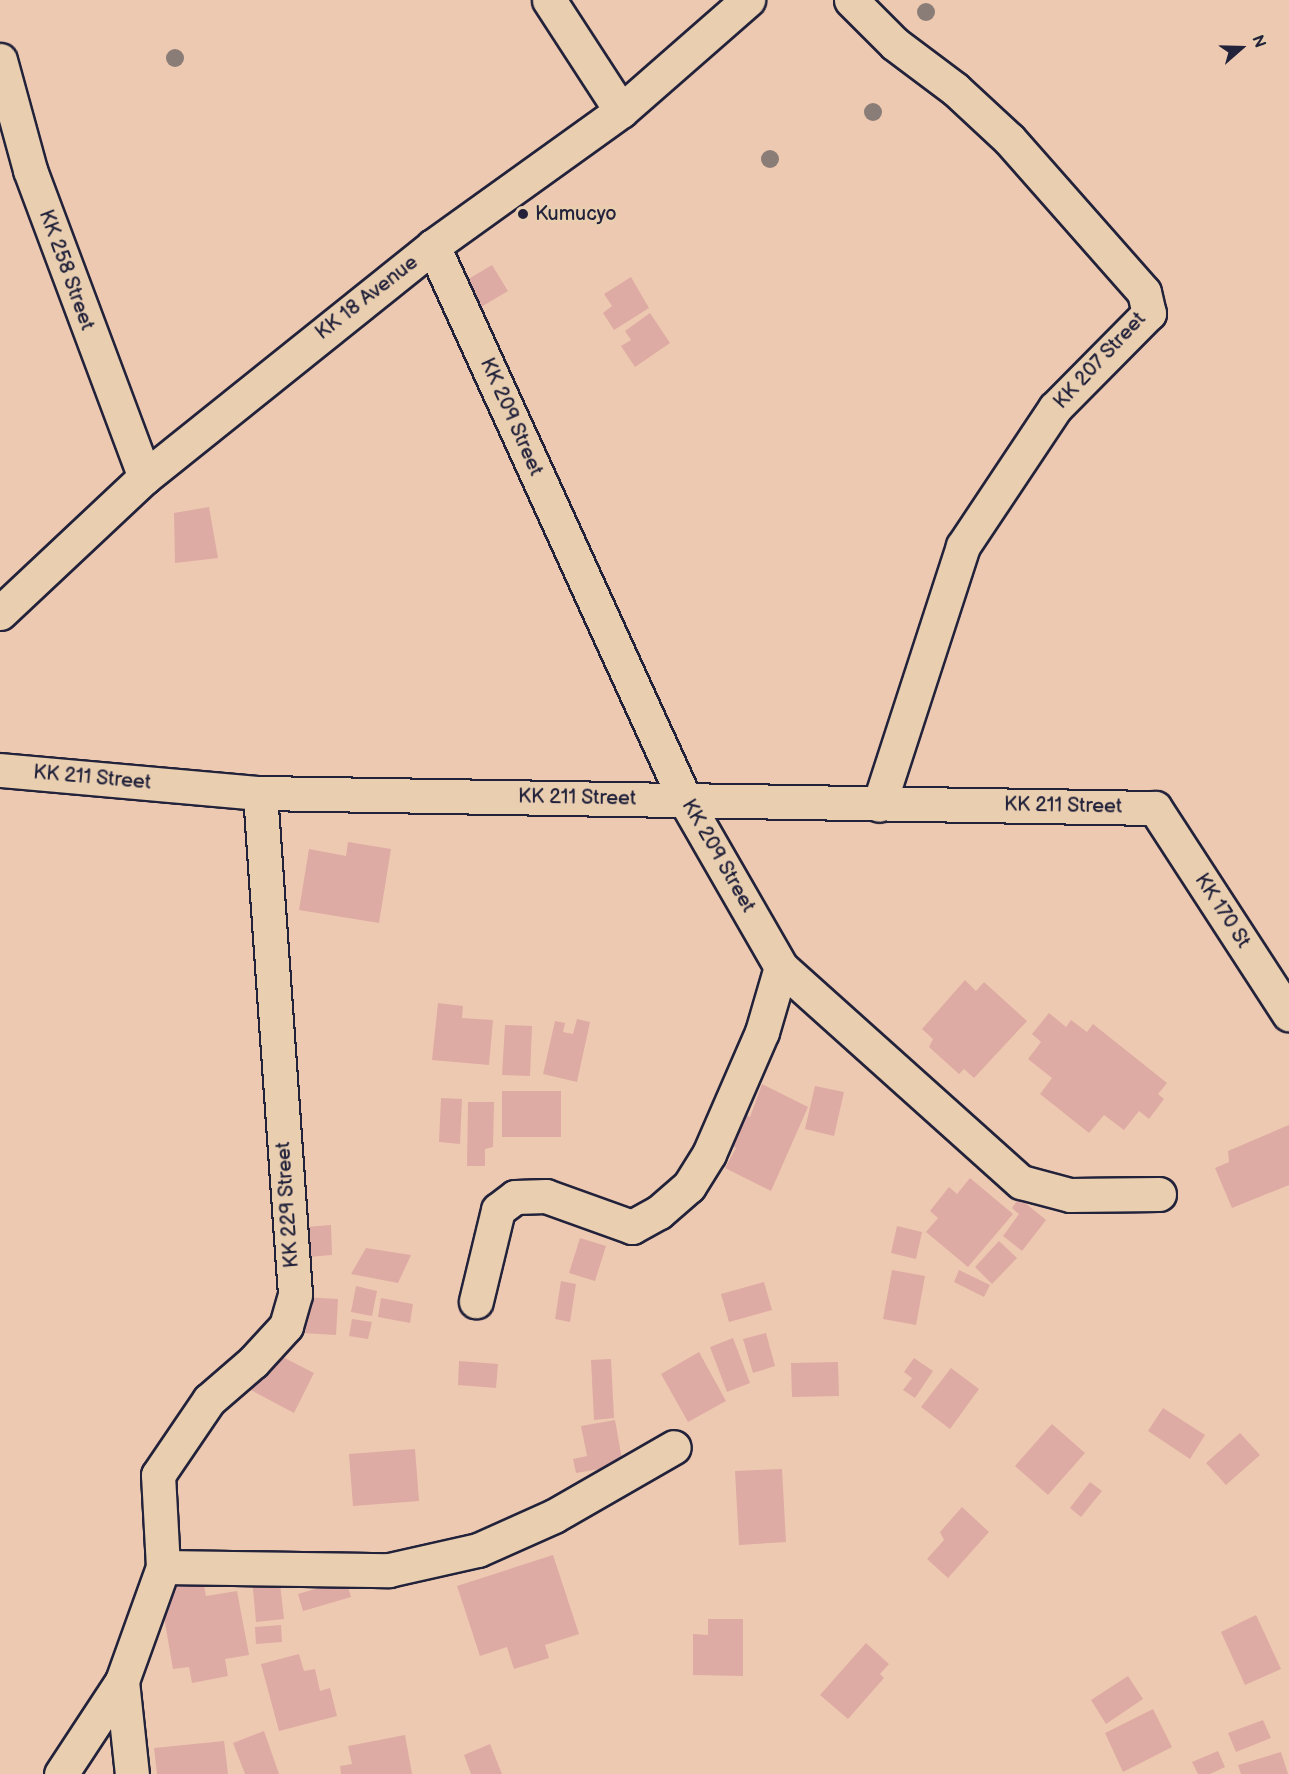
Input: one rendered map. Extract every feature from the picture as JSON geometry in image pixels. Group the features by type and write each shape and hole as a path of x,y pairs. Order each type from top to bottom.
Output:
{"street":[{"path":"549,0 621,111"},
{"name":"KK 18 Avenue","path":"0,613 145,477 433,246 621,111 748,0"},
{"name":"KK 207 Street","path":"851,0 895,44 955,89 1009,139 1144,292 1149,313 1055,408 963,546 879,805"},
{"name":"KK 258 Street","path":"0,60 9,132 145,477"},
{"name":"KK 209 Street","path":"433,246 685,800 781,967 1021,1182 1071,1195 1159,1194"},
{"name":"KK 211 Street","path":"0,770 260,793 1155,808"},
{"name":"KK 229 Street","path":"61,1774 122,1681 163,1567 158,1475 209,1400 254,1362 286,1326 295,1294 260,793"},
{"name":"KK 170 St","path":"1155,808 1289,1014"},
{"path":"476,1301 498,1210 515,1197 546,1196 632,1227 658,1212 689,1186 709,1154 762,1032 781,967"},
{"path":"163,1567 388,1570 478,1550 554,1516 674,1447"},
{"path":"122,1681 132,1774"}],"building":[{"path":"492,265 508,291 476,310 460,284"},
{"path":"631,277 649,308 614,330 603,313 612,306 604,294"},
{"path":"650,313 670,343 635,367 621,346 631,340 625,331"},
{"path":"209,507 218,558 175,563 174,513"},
{"path":"348,842 391,849 379,923 299,910 309,849 346,856"},
{"path":"965,980 976,991 984,982 1027,1021 974,1078 964,1069 959,1074 929,1047 933,1039 922,1029"},
{"path":"438,1003 463,1006 462,1018 493,1020 489,1065 432,1060"},
{"path":"1049,1013 1066,1027 1071,1020 1087,1032 1093,1024 1167,1083 1158,1094 1164,1099 1149,1119 1139,1111 1124,1130 1104,1115 1089,1133 1040,1094 1052,1078 1028,1059 1041,1042 1032,1034"},
{"path":"577,1019 590,1022 577,1082 543,1074 555,1021 565,1023 563,1032 573,1034"},
{"path":"505,1025 532,1026 530,1076 502,1075"},
{"path":"762,1084 808,1107 771,1191 725,1168 736,1148 724,1141 739,1111 750,1117"},
{"path":"815,1086 844,1092 834,1136 805,1129"},
{"path":"502,1091 561,1091 561,1137 502,1137"},
{"path":"441,1098 462,1099 460,1144 439,1142"},
{"path":"468,1102 494,1102 493,1147 485,1149 485,1166 467,1166"},
{"path":"1289,1125 1289,1185 1232,1208 1215,1168 1229,1162 1228,1151"},
{"path":"970,1178 1013,1214 968,1267 926,1232 938,1218 930,1211 949,1187 957,1194"},
{"path":"1019,1198 1046,1220 1022,1251 1003,1236 1019,1214 1012,1208"},
{"path":"331,1225 332,1255 308,1257 306,1227"},
{"path":"897,1226 922,1232 916,1259 891,1253"},
{"path":"580,1238 606,1246 595,1281 569,1273"},
{"path":"999,1241 1017,1258 992,1284 975,1267"},
{"path":"366,1248 411,1255 398,1283 351,1274"},
{"path":"892,1270 925,1276 916,1325 883,1319"},
{"path":"959,1270 990,1285 984,1297 954,1282"},
{"path":"561,1281 576,1284 570,1322 555,1319"},
{"path":"764,1282 772,1310 729,1322 721,1294"},
{"path":"356,1286 377,1291 372,1316 351,1312"},
{"path":"303,1297 338,1299 336,1335 302,1333"},
{"path":"381,1298 413,1304 410,1323 378,1317"},
{"path":"352,1319 372,1322 368,1339 349,1336"},
{"path":"766,1333 775,1366 753,1373 743,1339"},
{"path":"733,1338 750,1383 727,1392 710,1347"},
{"path":"267,1349 314,1373 294,1413 247,1388"},
{"path":"699,1352 726,1401 688,1422 661,1374"},
{"path":"914,1358 933,1371 915,1398 903,1390 912,1378 904,1372"},
{"path":"611,1359 614,1418 594,1420 591,1360"},
{"path":"459,1361 498,1364 496,1388 458,1385"},
{"path":"838,1362 839,1396 792,1397 791,1363"},
{"path":"951,1368 979,1389 950,1429 921,1407"},
{"path":"1163,1408 1205,1435 1190,1459 1148,1431"},
{"path":"615,1420 623,1465 576,1473 573,1459 587,1456 581,1426"},
{"path":"1052,1424 1085,1453 1048,1495 1015,1466"},
{"path":"1240,1433 1260,1455 1226,1485 1206,1463"},
{"path":"415,1449 419,1501 353,1506 349,1454"},
{"path":"782,1469 786,1542 739,1545 735,1471"},
{"path":"1090,1482 1102,1491 1081,1517 1070,1508"},
{"path":"962,1507 989,1532 948,1578 927,1559 944,1540 940,1532"},
{"path":"553,1555 579,1634 545,1645 549,1658 514,1669 507,1647 480,1656 457,1586"},
{"path":"279,1575 284,1619 256,1622 252,1578"},
{"path":"203,1580 206,1596 237,1591 249,1655 225,1659 228,1676 192,1683 189,1667 173,1669 159,1588"},
{"path":"346,1580 351,1597 303,1611 298,1594"},
{"path":"1256,1615 1281,1669 1245,1685 1221,1632"},
{"path":"708,1619 743,1619 743,1676 693,1675 693,1634 708,1635"},
{"path":"281,1625 282,1642 256,1644 255,1627"},
{"path":"866,1643 889,1664 880,1674 884,1678 848,1719 820,1695"},
{"path":"299,1654 304,1671 315,1669 320,1691 330,1688 337,1716 279,1731 261,1664"},
{"path":"1128,1676 1143,1699 1106,1724 1091,1700"},
{"path":"1153,1709 1172,1747 1123,1772 1105,1733"},
{"path":"1263,1720 1271,1738 1236,1752 1228,1733"},
{"path":"264,1731 279,1774 245,1774 233,1743"},
{"path":"405,1735 412,1774 341,1774 340,1766 352,1764 348,1746"},
{"path":"224,1741 228,1774 157,1774 154,1748"},
{"path":"490,1744 502,1774 471,1774 464,1755"},
{"path":"1218,1751 1225,1767 1210,1774 1198,1774 1192,1762"},
{"path":"1281,1752 1288,1774 1241,1774 1238,1765"}],"place":[{"name":"Kumucyo","path":"523,214"}]}
